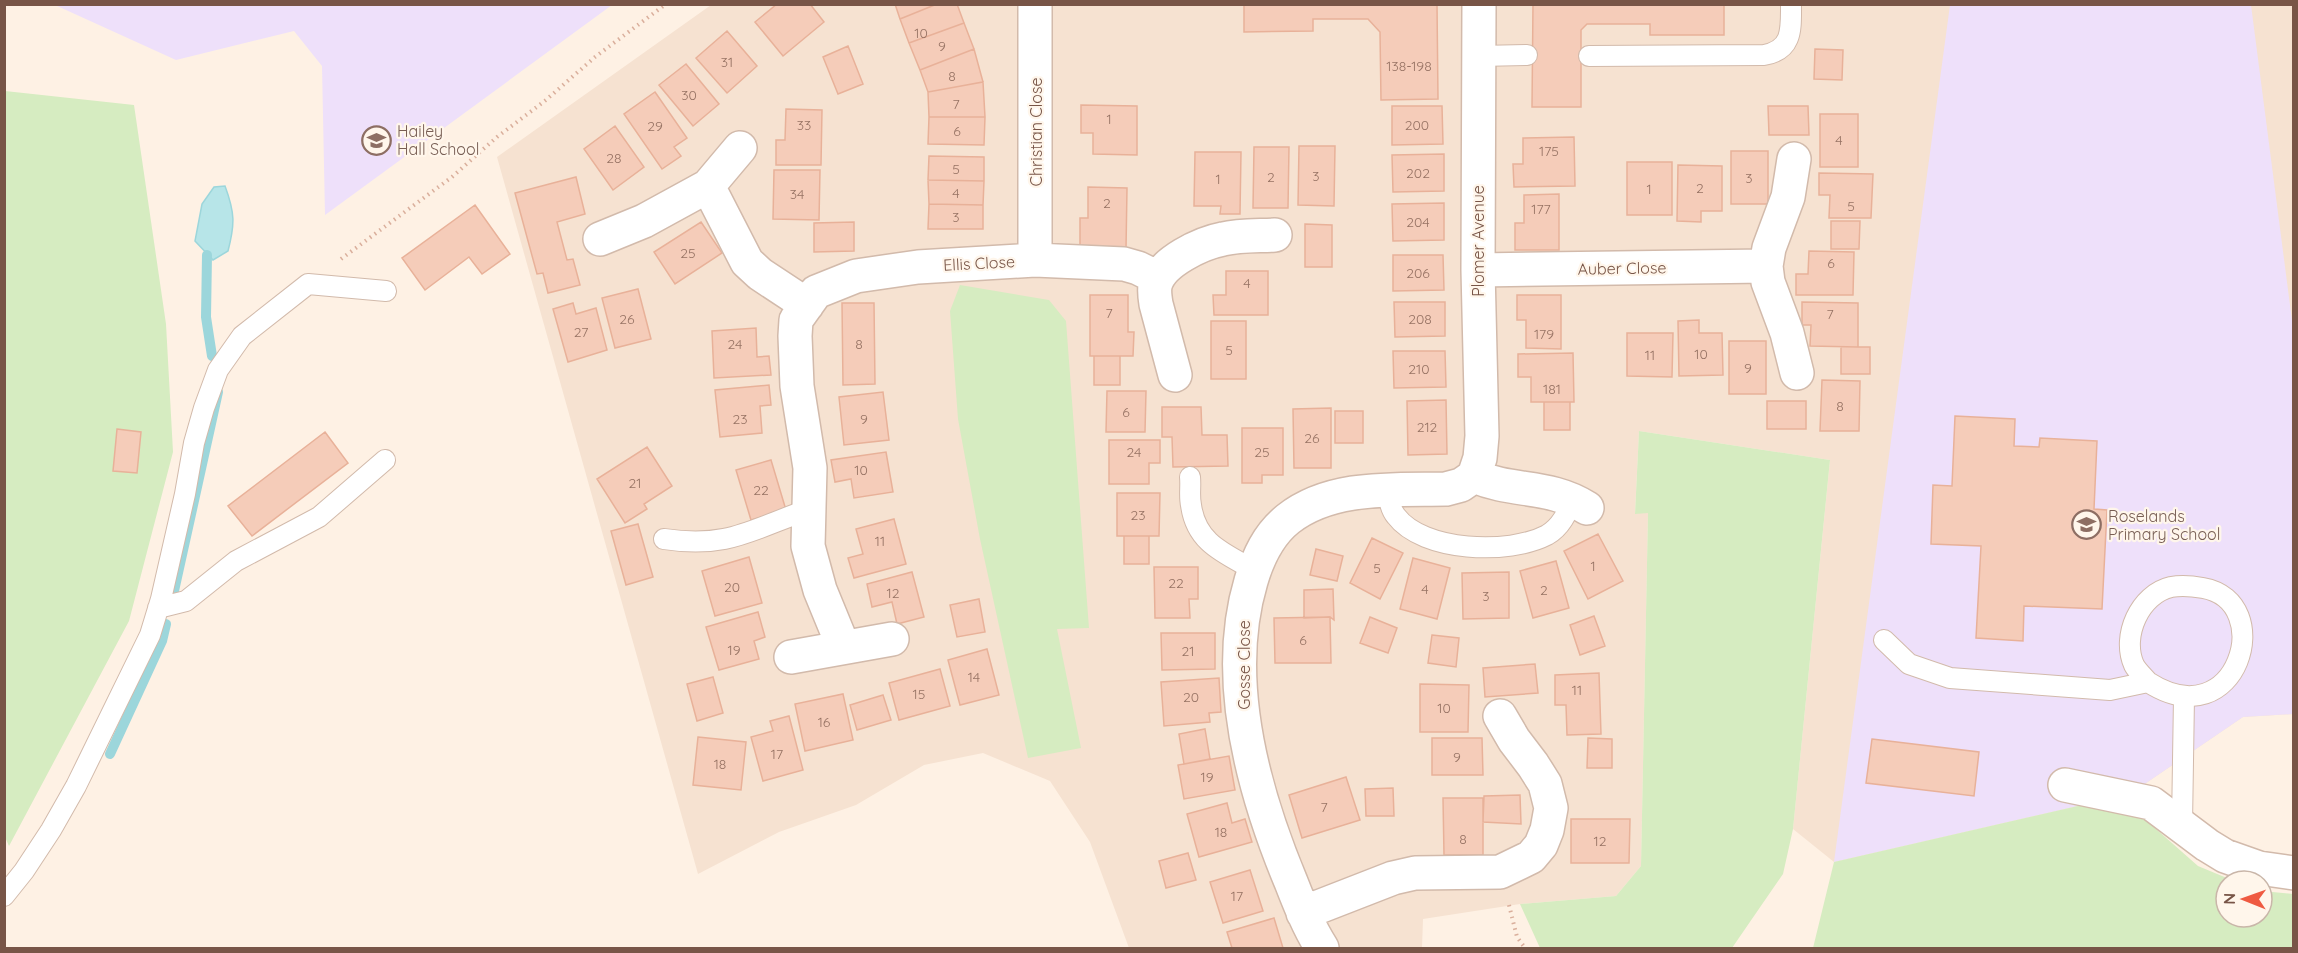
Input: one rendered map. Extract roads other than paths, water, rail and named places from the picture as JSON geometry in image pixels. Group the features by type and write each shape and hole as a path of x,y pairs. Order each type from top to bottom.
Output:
{"street":[{"name":"Plomer Avenue","path":"1473,476 1480,458 1482,436 1478,270 1479,4"},
{"name":"Christian Close","path":"1030,7 1035,260"},
{"path":"600,239 644,221 708,186 740,148"},
{"path":"1794,159 1788,197 1769,248 1766,266 1768,282 1787,333 1797,373"},
{"path":"708,186 747,262 759,274 807,305"},
{"path":"1175,375 1156,304 1155,285 1158,278 1183,255 1204,244 1225,238 1275,236"},
{"name":"Ellis Close","path":"843,646 826,608 808,546 810,468 797,386 795,336 796,320 816,292 855,276 918,267 1035,260 1124,264 1158,278"},
{"name":"Auber Close","path":"1478,270 1766,266"},
{"path":"1473,476 1492,484 1555,492 1580,503"},
{"name":"Gosse Close","path":"1322,948 1303,913 1277,849 1251,760 1244,720 1241,630 1246,598 1254,570 1267,541 1287,519 1314,503 1349,493 1446,489 1461,485 1473,476"},
{"path":"791,657 892,639"},
{"path":"1303,913 1415,873 1500,872 1531,857 1541,845 1547,830 1551,808 1545,784 1500,716"},
{"path":"2065,785 2151,803 2207,845 2240,862 2259,868 2294,873"}],"lane":[{"path":"1589,56 1777,53 1786,44 1791,30 1791,4"},
{"path":"1479,56 1527,56"},
{"path":"4,896 46,838 76,786 150,635 185,494 194,443 218,370 242,336 308,284 386,291"},
{"path":"158,608 186,601 236,561 319,517 385,460"},
{"path":"1190,477 1191,505 1200,534 1210,545 1254,570"},
{"path":"1388,490 1394,515 1407,528 1447,545 1510,546 1530,542 1548,535 1580,503"},
{"path":"664,539 700,543 719,542 762,529 810,509"},
{"path":"2188,585 2208,589 2225,597 2237,612 2243,633 2241,653 2233,671 2221,686 2202,696 2184,697 2166,694 2148,682 2134,665 2130,648 2133,626 2139,610 2154,595 2170,587 2188,585"},
{"path":"1884,640 1909,664 1950,678 2110,690 2148,682"},
{"path":"2182,825 2184,697"}],"water":[{"path":"225,186 231,204 232,233 228,251 213,260 195,241 202,204 214,187"}],"waterway":[{"path":"207,255 206,317 212,356"},
{"path":"172,600 218,392"},
{"path":"110,754 162,641 166,624"}],"place":[{"name":"Hailey Hall School","path":"376,140"},
{"name":"Roselands Primary School","path":"2087,525"}]}
